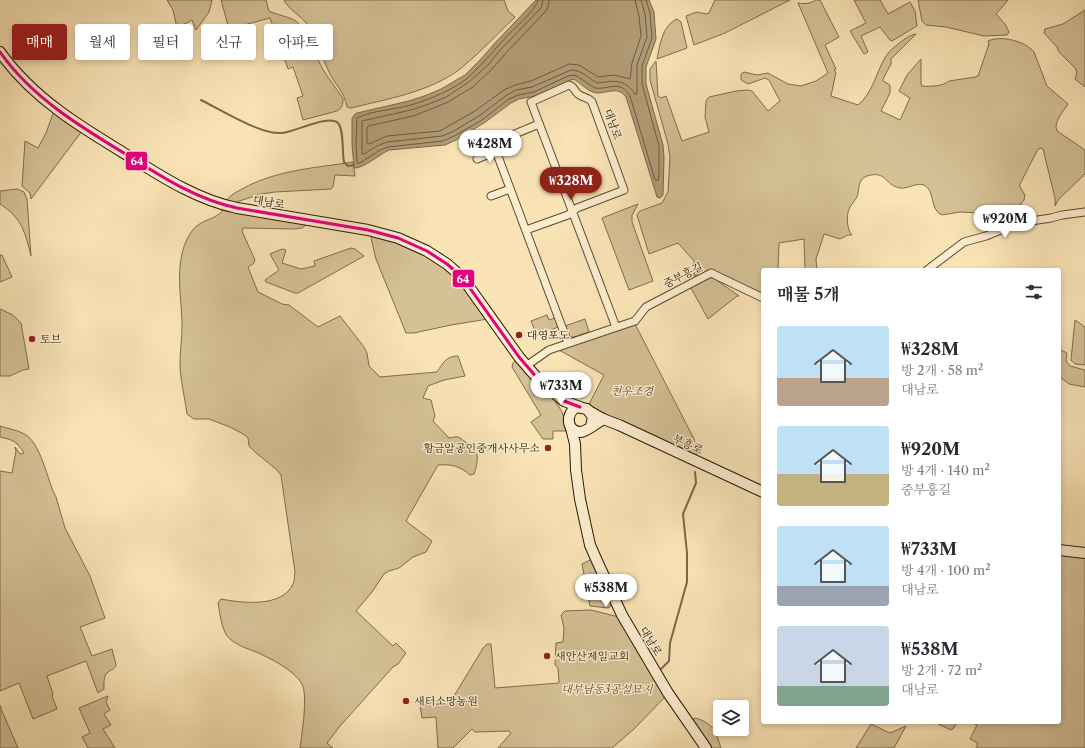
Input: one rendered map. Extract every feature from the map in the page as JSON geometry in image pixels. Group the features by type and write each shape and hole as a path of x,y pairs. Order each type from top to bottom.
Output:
{"street":[{"name":"대남로","path":"0,53 37,93 80,126 160,175 198,196 222,205 242,210 381,233 405,240 434,255 452,268 467,284 526,366 564,401 575,444 576,470 580,499 590,545 622,615 668,693 706,748"},
{"name":"대남로","path":"526,230 568,215 572,212 577,208 624,190 592,102 586,96 579,95 573,87 569,85 531,102 572,212 616,327"},
{"path":"539,124 493,143 568,343"},
{"path":"477,159 496,151"},
{"path":"491,196 510,189"},
{"path":"930,268 964,242 986,236 1018,223 1085,212"},
{"name":"중부흥길","path":"616,327 634,321 646,307 711,273 761,297"},
{"path":"526,366 548,350 616,327"},
{"name":"부흥로","path":"564,401 585,409 603,419 761,491"},
{"path":"575,444 588,429 593,420 585,409 574,409 569,414 570,423 578,431 588,429 603,419"},
{"path":"1061,550 1085,553"}],"green space":[{"path":"167,0 212,0 209,12 196,30 192,20 184,24 176,24 173,10"},
{"path":"221,0 266,0 269,11 292,19 299,24 272,24 270,18 248,24 228,24"},
{"path":"284,0 504,0 508,11 515,17 474,57 448,77 435,84 408,94 351,108 347,107 342,92 334,81 324,60 333,60 333,24 307,24"},
{"path":"715,0 790,0 725,33 694,45 686,16 697,12 706,14 709,13"},
{"path":"820,0 839,37 825,45 836,69 834,70 836,72 831,96 858,105 867,95 888,54 905,39 916,34 891,59 891,64 883,79 883,81 890,85 890,93 881,111 900,120 910,98 899,91 907,75 921,59 922,86 936,86 949,81 978,76 989,44 988,41 993,39 1012,40 1030,48 1034,52 1047,86 1068,104 1057,121 1056,128 1057,131 1085,150 1085,174 1058,200 1055,206 1055,198 1043,149 1041,148 1038,149 1020,184 1020,187 1025,195 1024,200 1019,206 1011,210 992,210 981,213 960,212 942,215 935,209 930,192 924,185 918,184 906,188 900,188 891,184 882,176 867,176 860,182 857,197 848,212 848,227 852,235 848,235 840,239 824,234 816,259 817,268 805,268 804,239 779,243 778,268 761,268 761,294 710,270 694,276 694,261 678,243 649,254 637,215 640,211 662,203 668,192 670,157 668,144 650,80 650,69 656,61 658,96 661,98 666,96 682,141 709,132 705,117 706,101 709,97 748,90 752,91 768,111 780,101 769,80 765,78 748,84 741,80 741,74 744,72 757,75 768,73 788,84 801,86 816,81 828,73 798,3 803,4"},
{"path":"854,0 880,0 888,14 910,2 915,11 917,26 892,41 880,27 861,36 868,52 864,54 850,31 866,23"},
{"path":"918,0 1008,0 996,14 1005,24 1009,32 1007,35 984,36 946,27 926,25 922,21"},
{"path":"1085,10 1085,87 1075,79 1077,72 1075,68 1059,52 1057,47 1044,33 1045,29 1063,24"},
{"path":"677,19 681,22 687,48 657,59 662,36 668,26"},
{"path":"285,60 319,60 324,71 343,99 340,109 303,120 297,98 303,96 293,67 288,69"},
{"path":"54,111 82,131 31,199 30,193 22,186 25,141 38,148 46,133"},
{"path":"353,162 355,176 335,175 333,187 331,189 261,194 233,203 227,200 242,189 268,178 310,168"},
{"path":"17,189 24,192 27,199 31,256 22,226 7,209 0,204 0,191"},
{"path":"638,204 632,215 632,222 653,281 629,290 602,218"},
{"path":"223,209 308,223 302,228 295,229 243,228 242,231 255,260 253,264 248,267 258,292 282,304 289,305 318,327 340,316 364,347 367,353 369,366 380,377 437,372 443,363 450,357 454,356 458,356 465,376 444,380 428,386 423,398 431,400 435,416 433,421 449,438 460,438 476,453 477,464 475,472 474,474 470,475 455,466 438,465 406,521 432,541 426,552 413,557 399,568 384,574 372,592 356,611 393,646 396,643 406,653 398,664 393,667 340,726 327,743 333,748 300,748 305,706 302,684 288,669 230,639 223,628 221,620 218,603 221,599 240,602 261,602 280,597 288,592 293,584 295,572 281,475 249,446 248,438 245,435 230,427 209,419 194,419 187,414 180,369 182,326 180,282 181,260 187,239 193,229 219,214"},
{"path":"372,233 424,252 458,278 488,319 414,333 406,333 376,259 371,238"},
{"path":"351,248 355,249 364,256 298,293 266,282 265,280 279,270 270,254 282,249 286,250 282,263 301,269 315,266 314,261"},
{"path":"0,255 2,255 12,277 0,282"},
{"path":"710,277 739,296 708,319 691,288"},
{"path":"0,309 13,315 21,323 29,369 10,376 0,376"},
{"path":"547,315 549,320 555,318 558,327 537,336 531,321"},
{"path":"585,319 589,332 570,337 565,326"},
{"path":"1075,320 1085,327 1085,365 1075,364 1071,360"},
{"name":"천우조경","path":"635,324 694,439 698,450 696,455 692,455 588,406 604,375 559,350"},
{"path":"1061,350 1067,353 1066,361 1070,366 1085,370 1085,387 1069,384 1061,378"},
{"path":"516,360 555,401 562,413 567,431 553,431 553,439 543,439 531,422 541,415 512,367"},
{"path":"0,426 26,435 31,439 39,453 56,497 65,528 90,576 105,618 80,627 92,656 112,649 116,665 114,669 106,674 104,689 98,693 86,661 47,676 57,709 33,719 19,683 0,691 0,471 12,473 16,451 15,447 20,454 24,453 15,442 0,437"},
{"path":"1061,553 1085,556 1085,748 976,748 978,743 970,739 977,725 975,724 1061,724"},
{"path":"592,559 611,602 611,606 608,608 590,606 582,564"},
{"name":"대부남동3공설묘지","path":"591,610 619,617 666,696 634,729 612,748 498,748 511,733 509,731 475,732 472,729 453,748 438,748 436,717 422,718 420,705 451,701 483,648 487,644 491,644 495,688 559,683 558,668 555,665 556,643 563,642 564,628 561,615 565,611"},
{"path":"108,696 106,702 110,710 104,714 111,725 103,729 115,748 88,748 82,737 90,733 79,708"},
{"path":"0,705 2,711 18,748 0,748"},
{"path":"694,718 698,719 704,721 713,728 713,736 717,736 721,748 710,748 693,722"},
{"path":"871,724 890,733 906,726 894,748 856,748"},
{"path":"938,724 956,724 951,730"}],"water":[{"path":"536,0 649,0 654,12 656,39 646,67 646,84 663,145 663,195 660,198 657,197 626,97 620,92 616,91 594,93 573,79 535,96 519,99 511,103 484,123 445,145 389,150 367,164 354,168 352,119 354,115 427,95 441,89 465,75"}],"waterway":[{"path":"201,100 241,121 273,133 288,132 320,122 334,121 338,123 341,130 344,162 348,166 354,165"},
{"path":"661,669 669,661 670,643 687,582 687,553 683,514 696,483 695,472"}],"transit line":[{"name":"64","path":"0,52 13,69 44,99 60,112 157,174 183,188 209,200 237,208 368,230 398,238 427,251 447,264 462,277 519,357 538,379 564,401 580,407"}],"place":[{"name":"대영포도","path":"519,335"},
{"name":"토브","path":"32,339"},
{"name":"황금알공인중개사사무소","path":"548,448"},
{"name":"새안산제일교회","path":"547,656"},
{"name":"새터소망농원","path":"406,701"}]}
